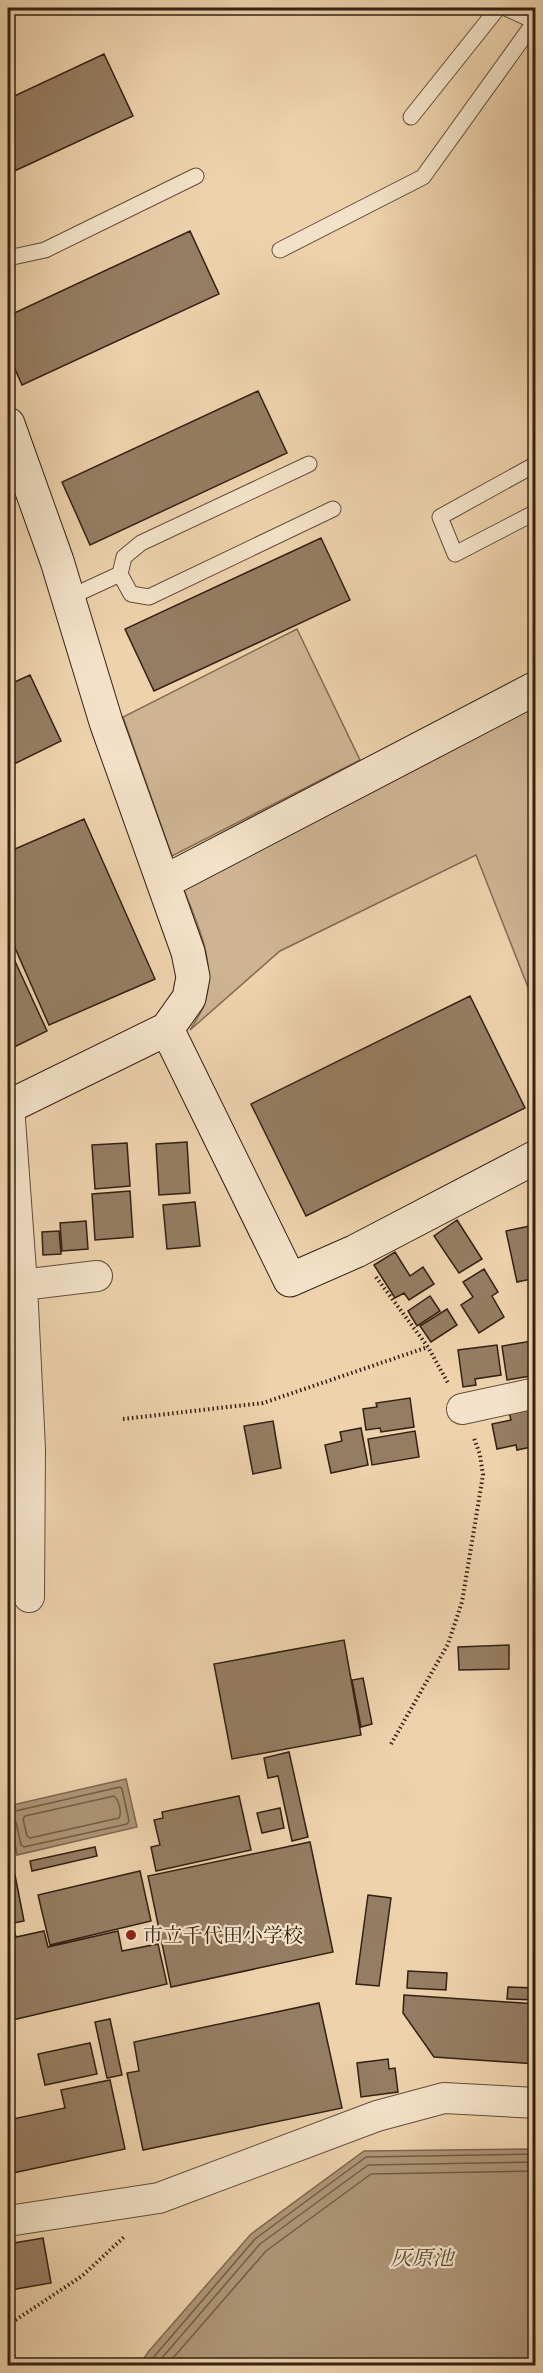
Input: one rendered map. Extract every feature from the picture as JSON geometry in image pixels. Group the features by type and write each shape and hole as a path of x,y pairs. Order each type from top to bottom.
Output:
{"street":[{"path":"8,424 68,598 106,722 188,952 193,977 189,998 167,1029 8,1107 22,1285 19,1450 29,1597"},
{"path":"164,882 536,688"},
{"path":"167,1029 290,1280 356,1251 536,1157"},
{"path":"22,1285 97,1276"},
{"path":"462,1409 536,1393"},
{"path":"8,2221 159,2198 377,2116 444,2098 536,2103"}],"lane":[{"path":"411,117 498,8"},
{"path":"280,250 423,177 535,20 506,8"},
{"path":"8,258 45,250 196,176"},
{"path":"309,464 141,543 124,557 120,574 130,594 149,597 333,508"},
{"path":"536,464 440,517 455,554 536,512"},
{"path":"68,598 120,574"}],"path":[{"path":"356,1251 428,1347 462,1409 480,1455 483,1475 462,1602 448,1644 391,1744"},
{"path":"123,1419 263,1403 428,1347"},
{"path":"8,2325 82,2276 145,2218 159,2198"}],"shaded area":[{"path":"297,629 360,760 172,856 123,717"},
{"path":"535,706 535,1005 476,855 280,951 190,1030 204,1005 209,976 204,946 184,890"}],"water":[{"path":"126,1779 137,1827 17,1855 8,1806"},
{"name":"灰原池","path":"535,2149 535,2365 139,2365 251,2234 364,2151"}],"building":[{"path":"104,54 133,116 8,174 8,99"},
{"path":"190,231 219,294 22,385 8,353 8,316"},
{"path":"258,391 287,453 90,545 62,482"},
{"path":"321,538 350,600 154,691 125,629"},
{"path":"30,675 61,741 8,767 8,685"},
{"path":"84,819 155,979 49,1025 8,932 8,852"},
{"path":"8,946 47,1031 8,1050"},
{"path":"470,996 525,1108 306,1216 251,1104"},
{"path":"187,1142 190,1193 159,1195 156,1144"},
{"path":"127,1143 130,1186 95,1189 92,1145"},
{"path":"130,1191 133,1237 95,1240 92,1194"},
{"path":"195,1202 200,1246 167,1249 163,1205"},
{"path":"457,1220 482,1259 459,1273 434,1236"},
{"path":"86,1221 88,1249 62,1251 60,1223"},
{"path":"535,1225 536,1278 517,1282 506,1231"},
{"path":"59,1231 61,1254 43,1255 42,1232"},
{"path":"395,1252 410,1276 423,1267 434,1284 409,1300 404,1293 395,1298 374,1265"},
{"path":"484,1269 498,1292 492,1296 504,1317 479,1333 461,1305 473,1297 463,1282"},
{"path":"430,1296 440,1311 417,1326 408,1311"},
{"path":"447,1309 457,1325 431,1342 420,1326"},
{"path":"532,1341 533,1344 536,1343 536,1375 507,1380 502,1346"},
{"path":"497,1345 501,1375 475,1379 476,1385 463,1387 458,1350"},
{"path":"410,1398 414,1427 381,1432 380,1428 366,1430 363,1409 377,1407 376,1403"},
{"path":"536,1407 536,1446 517,1450 516,1445 497,1449 492,1424 511,1420 509,1412"},
{"path":"273,1421 281,1468 253,1474 244,1426"},
{"path":"361,1428 368,1465 331,1473 325,1445 342,1441 340,1432"},
{"path":"415,1431 419,1457 372,1465 368,1439"},
{"path":"344,1640 361,1735 232,1759 214,1664"},
{"path":"509,1645 509,1669 459,1670 458,1647"},
{"path":"363,1678 372,1724 361,1727 352,1680"},
{"path":"289,1752 308,1837 292,1841 278,1776 268,1778 264,1758"},
{"path":"239,1796 251,1850 156,1871 151,1847 160,1845 154,1820 163,1818 162,1812"},
{"path":"280,1808 284,1828 262,1833 257,1813"},
{"path":"310,1842 333,1952 171,1987 148,1876"},
{"path":"95,1847 97,1856 32,1871 30,1861"},
{"path":"140,1871 151,1921 50,1945 38,1895"},
{"path":"15,1875 24,1921 8,1924 8,1877"},
{"path":"368,1895 391,1898 379,1986 356,1984"},
{"path":"13,1926 16,1937 44,1931 48,1947 118,1931 122,1951 158,1944 167,1984 8,2021 8,1928"},
{"path":"408,1971 447,1973 446,1990 407,1988"},
{"path":"508,1987 536,1988 536,2000 507,1999"},
{"path":"404,1995 536,2004 536,2064 434,2057 403,2013"},
{"path":"319,2003 342,2108 143,2150 127,2073 139,2071 134,2042"},
{"path":"110,2019 122,2075 107,2078 95,2022"},
{"path":"90,2043 97,2074 45,2085 38,2054"},
{"path":"388,2059 389,2069 395,2068 398,2092 361,2097 357,2063"},
{"path":"110,2080 125,2149 8,2174 8,2120 65,2108 61,2090"},
{"path":"43,2238 51,2283 10,2290 8,2244"}],"place":[{"name":"市立千代田小学校","path":"131,1935"}]}
